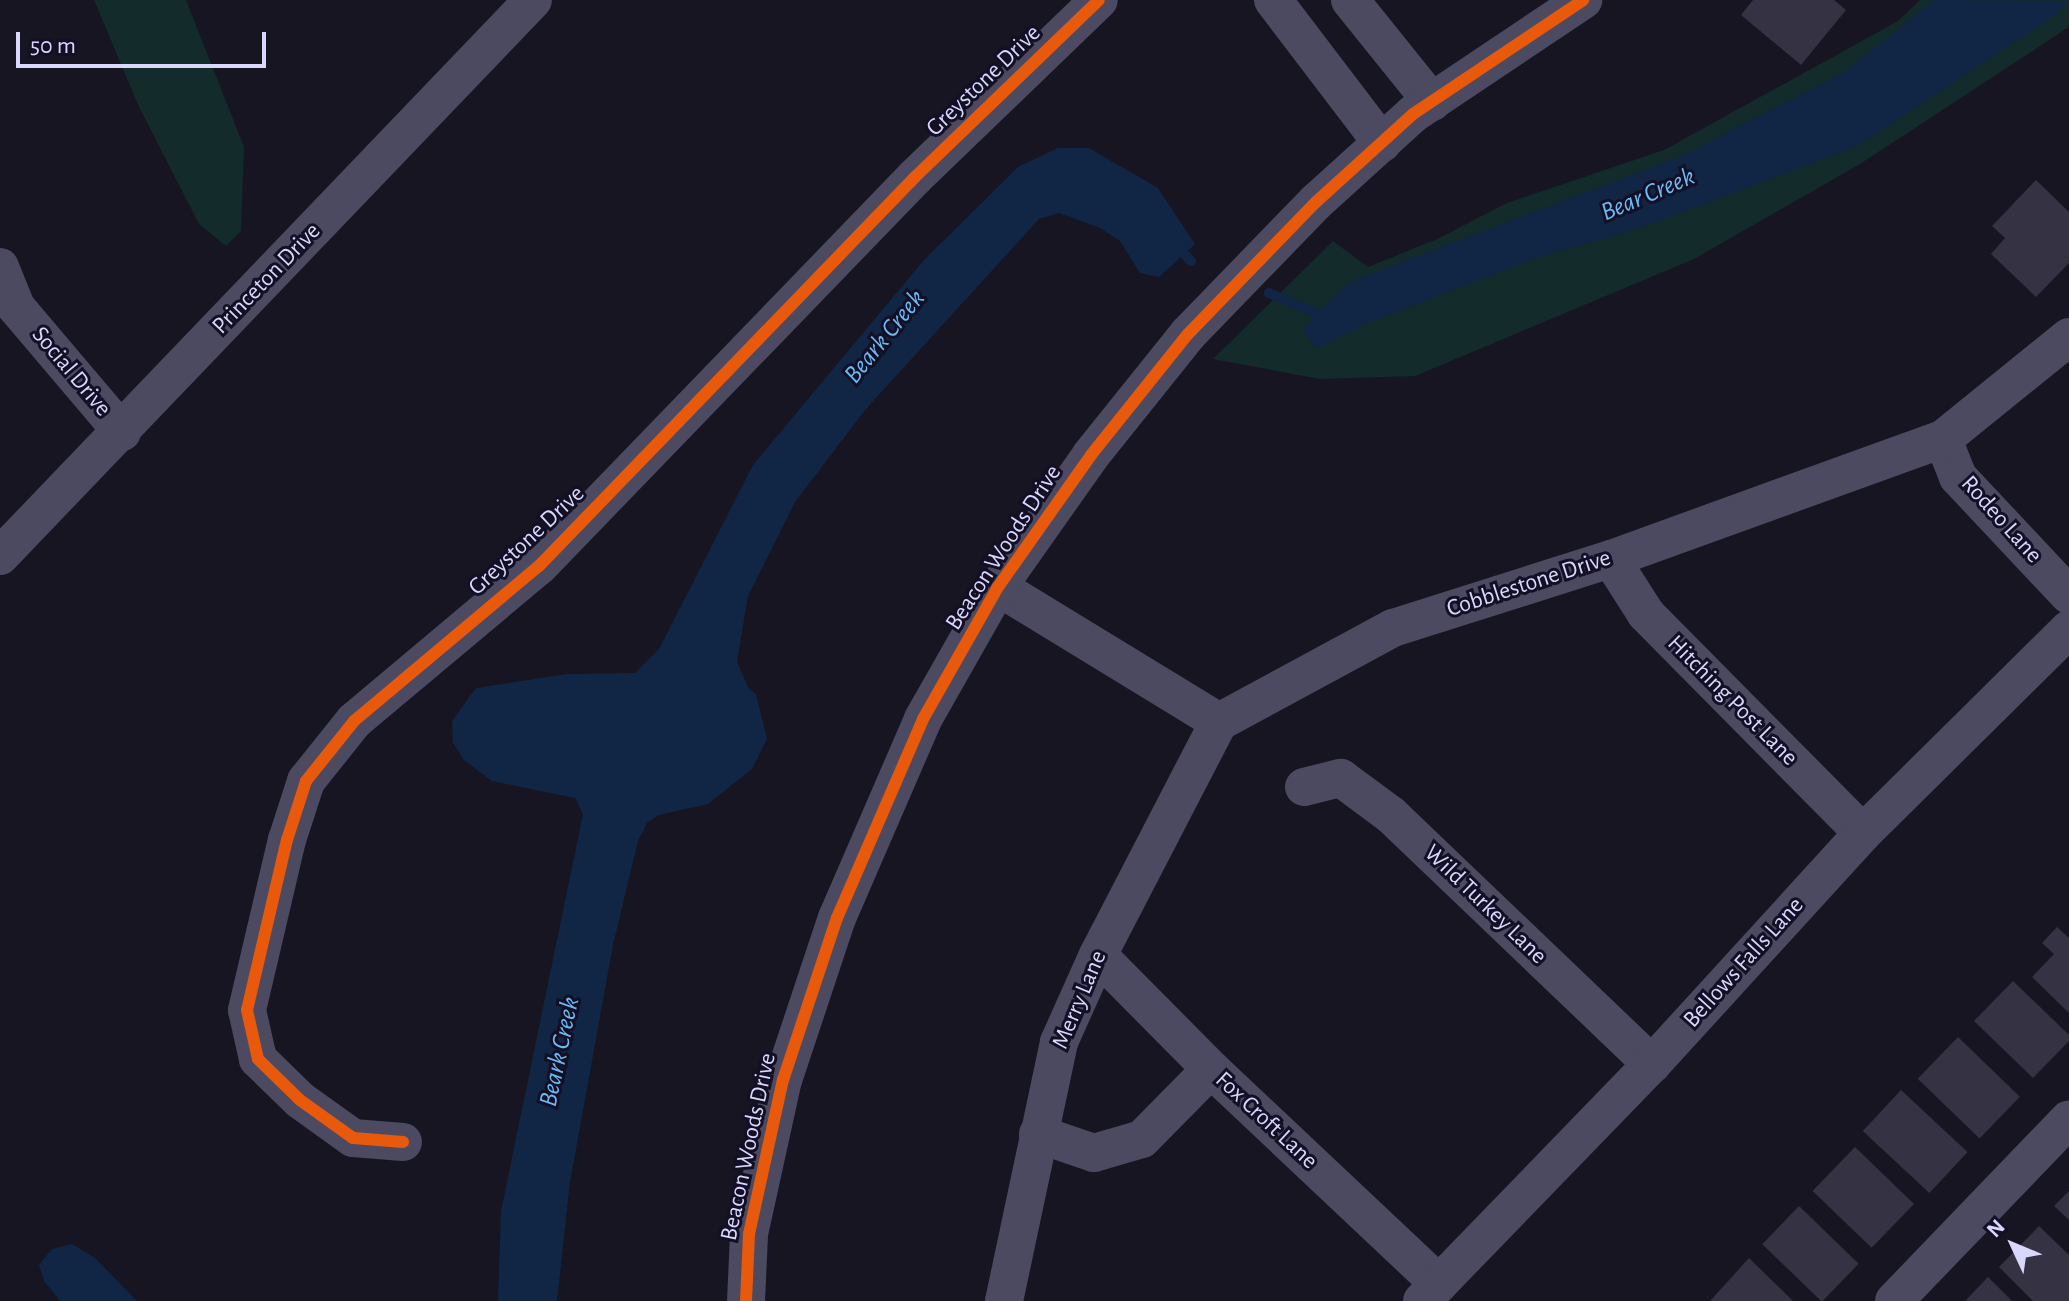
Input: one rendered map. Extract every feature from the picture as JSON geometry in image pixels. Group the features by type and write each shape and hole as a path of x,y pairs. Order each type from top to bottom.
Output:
{"street":[{"name":"Princeton Drive","path":"0,556 533,0"},
{"name":"Greystone Drive","path":"403,1142 353,1138 300,1100 258,1059 247,1010 287,840 306,781 354,721 539,566 915,177 1099,0"},
{"path":"1273,0 1382,143"},
{"path":"1350,0 1432,102"},
{"name":"Beacon Woods Drive","path":"746,1301 749,1234 783,1080 837,918 923,719 998,587 1091,455 1188,334 1316,202 1432,102 1583,0"},
{"name":"Social Drive","path":"0,267 16,307 122,432"},
{"name":"Cobblestone Drive","path":"1219,722 1393,628 1611,559 1943,439 2069,337"},
{"name":"Rodeo Lane","path":"1943,439 1958,477 2069,595"},
{"name":"Hitching Post Lane","path":"1611,559 1646,614 1863,833"},
{"path":"998,587 1219,722"},
{"name":"Bellows Falls Lane","path":"1430,1292 1652,1064 1863,833 2069,629"},
{"name":"Merry Lane","path":"1004,1301 1059,1042 1098,955 1219,722"},
{"name":"Wild Turkey Lane","path":"1304,787 1341,778 1391,815 1652,1064"},
{"name":"Fox Croft Lane","path":"1098,955 1430,1292"},
{"path":"1038,1134 1094,1153 1142,1139 1211,1069"},
{"path":"1894,1301 2069,1119"}],"green space":[{"path":"94,0 186,0 244,147 241,231 226,246 199,224 139,107"},
{"path":"1920,0 2069,0 2069,27 1860,164 1694,259 1415,376 1320,379 1213,359 1333,241 1368,267 1437,239 1507,203 1664,150 1898,21"}],"water":[{"path":"1934,0 2069,1 2053,17 1857,146 1638,229 1536,258 1363,325 1316,349 1302,330 1349,282 1682,156 1846,71"},
{"path":"1058,148 1089,148 1158,188 1195,244 1159,277 1140,273 1120,241 1100,228 1059,213 1039,219 865,410 795,502 748,596 737,662 749,689 756,694 767,739 752,769 708,804 659,815 647,823 638,841 613,945 570,1182 557,1301 498,1301 501,1211 583,814 575,798 492,781 465,761 453,743 452,721 476,688 567,674 635,673 659,649 753,465 924,260 1018,167"},
{"path":"72,1244 95,1258 137,1301 60,1301 44,1281 39,1265 52,1249"}],"building":[{"path":"1753,0 1834,0 1846,10 1801,65 1741,15"},
{"path":"2036,180 2069,212 2069,263 2036,297 1991,254 2005,238 1992,226"},
{"path":"2057,927 2069,938 2069,1013 2032,977 2054,954 2042,943"},
{"path":"2013,981 2069,1035 2069,1041 2033,1078 1974,1021"},
{"path":"1958,1037 2020,1097 1980,1138 1918,1079"},
{"path":"1901,1090 1968,1152 1929,1193 1863,1131"},
{"path":"1855,1147 1914,1204 1872,1248 1813,1191"},
{"path":"2069,1191 2069,1220 2054,1206"},
{"path":"1799,1206 1859,1264 1821,1301 1762,1244"},
{"path":"2039,1226 2069,1255 2069,1301 2033,1301 1999,1267"},
{"path":"1749,1258 1793,1301 1710,1301"},
{"path":"1988,1277 2012,1301 1965,1301"}],"waterway":[{"name":"Beark Creek","path":"1176,245 1191,261"},
{"name":"Bear Creek","path":"1269,293 1321,315 1330,312"}],"cycle path":[{"path":"403,1142 353,1138 300,1100 258,1059 247,1010 287,840 306,781 354,721 539,566 915,177 1099,0"},
{"path":"746,1301 749,1234 783,1080 837,918 923,719 998,587 1091,455 1188,334 1316,202 1413,114 1583,0"}]}
